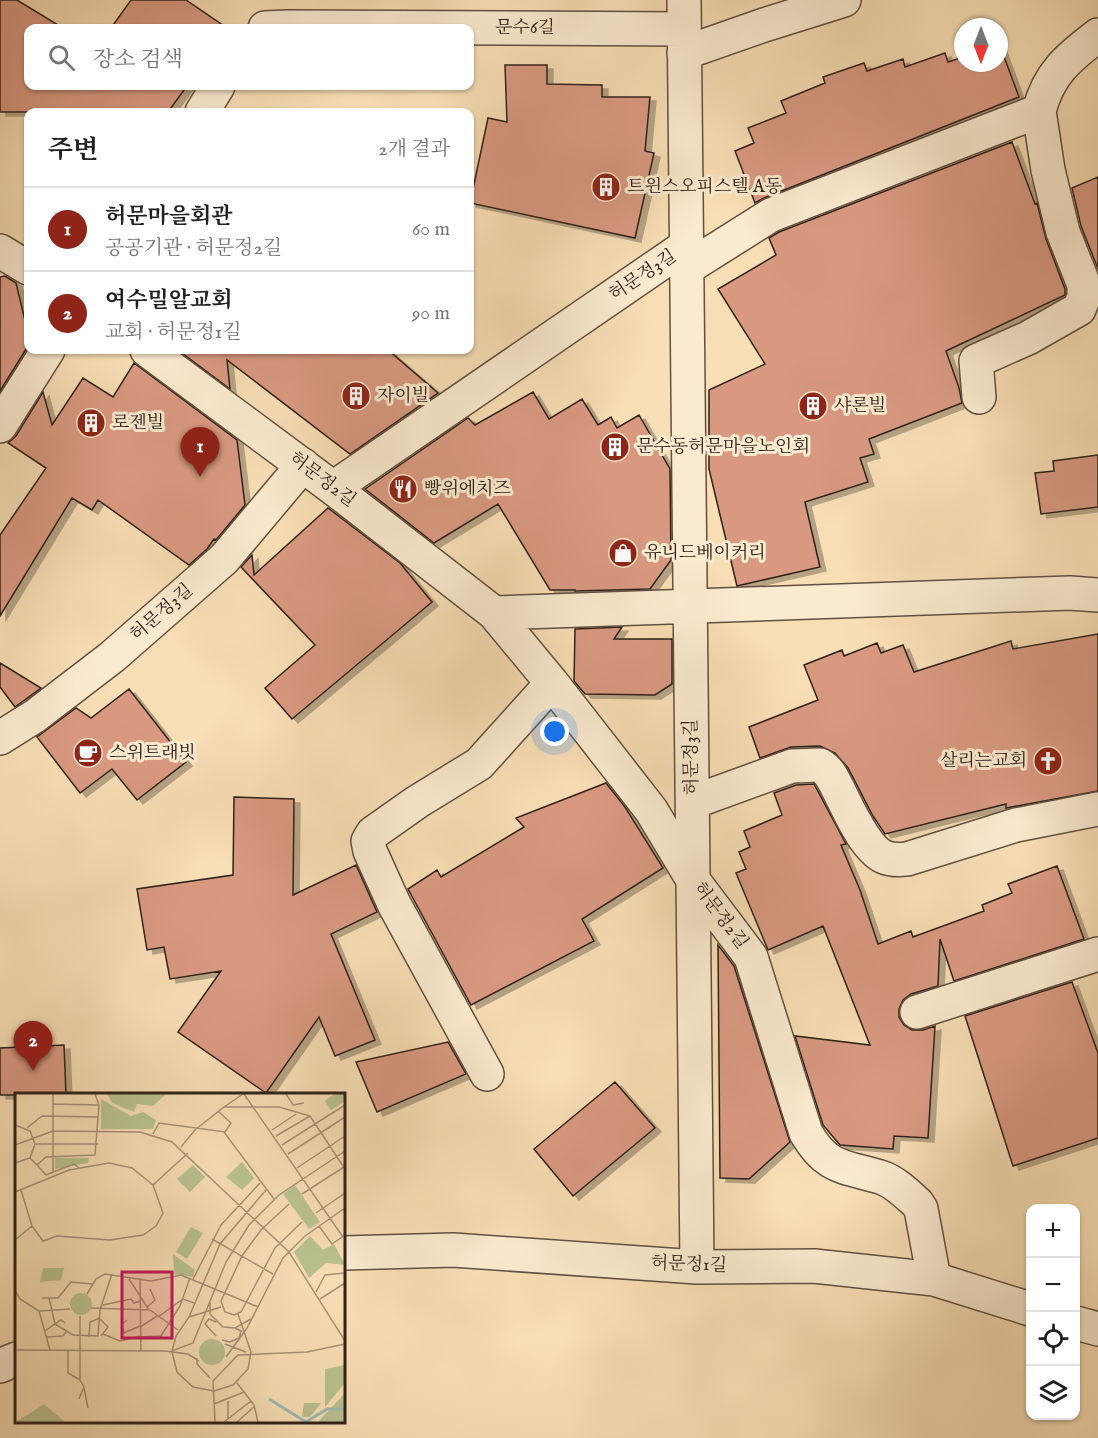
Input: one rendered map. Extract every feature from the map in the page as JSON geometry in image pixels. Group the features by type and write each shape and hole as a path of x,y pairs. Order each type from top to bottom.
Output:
{"street":[{"path":"684,27 764,24 844,0"},
{"name":"문수6길","path":"474,27 684,27"},
{"name":"허문정3길","path":"684,27 697,1267"},
{"path":"979,397 976,361 1028,338 1079,309 1084,297 1084,285 1063,232 1048,170 1040,111 1044,92 1055,73 1076,52 1098,35"},
{"path":"204,108 216,90"},
{"path":"686,257 771,215 1040,111"},
{"path":"0,251 24,266"},
{"name":"허문정3길","path":"333,488 686,257"},
{"path":"0,426 45,354"},
{"name":"허문정2길","path":"152,354 303,465 494,613 651,810 693,880 752,957 806,1133 813,1146 834,1164 886,1179 917,1203 921,1209 934,1279"},
{"name":"허문정3길","path":"0,738 35,716 112,657 224,559 303,465"},
{"path":"494,613 1071,593 1098,595"},
{"path":"487,1074 394,904 370,851 368,841 373,833 417,802 479,764 552,683"},
{"path":"693,802 792,766 820,765 831,775 862,834 874,849 884,857 898,860 1016,825 1096,817"},
{"path":"917,1012 1098,954"},
{"name":"허문정1길","path":"345,1254 453,1250 697,1267 814,1266 934,1279 1026,1308"},
{"path":"1080,1324 1098,1329"},
{"path":"0,1366 15,1359"}],"building":[{"path":"0,0 17,0 56,24 24,24 24,90 184,90 171,108 24,108 24,112 0,112"},
{"path":"131,0 186,0 221,24 114,24"},
{"path":"945,53 948,62 954,60 954,72 1008,72 1008,67 1019,97 755,203 735,151 754,143 748,128 786,113 781,101 825,83 823,77 864,63 867,71 903,59 905,67"},
{"path":"505,65 547,65 547,84 602,85 602,97 650,97 645,151 654,153 635,238 474,204 474,184 488,118 507,122"},
{"path":"1012,142 1035,204 1037,203 1046,239 1065,289 1065,295 946,351 962,403 869,439 874,454 860,458 868,482 805,502 820,567 737,586 709,469 709,390 765,364 718,289 776,255 769,238 779,232"},
{"path":"1098,177 1098,269 1081,226 1072,188"},
{"path":"5,276 16,283 24,316 24,352 0,391 0,277"},
{"name":"자이빌","path":"183,354 393,354 438,393 350,454 227,360 230,389"},
{"path":"134,363 237,440 245,505 216,540 214,539 207,549 189,565 98,500 92,510 72,498 0,616 0,535 46,468 8,443 16,436 43,392 52,425 83,378 113,397"},
{"path":"533,392 549,419 582,399 598,425 611,417 617,428 639,415 670,469 671,560 650,589 550,590 498,504 434,543 365,489 468,418 475,425"},
{"path":"1098,455 1098,507 1041,514 1035,473 1054,471 1053,461"},
{"path":"328,508 400,563 432,602 292,719 265,688 315,645 241,567 252,555 254,575"},
{"path":"622,627 614,639 672,639 672,684 655,695 585,694 574,681 575,629"},
{"path":"1098,634 1098,791 1006,808 1006,804 885,834 848,768 835,753 820,746 791,747 760,758 749,727 818,700 804,665 842,650 844,656 877,643 881,653 903,645 914,672 1011,641 1013,649"},
{"path":"0,663 41,688 15,707 0,687"},
{"path":"129,689 186,762 137,800 112,769 80,793 37,737 76,708 91,718"},
{"path":"606,783 625,807 663,868 582,919 594,941 471,1005 408,889 437,870 441,877 524,827 516,818"},
{"path":"814,784 846,844 841,845 860,890 878,944 911,931 913,937 984,911 982,905 1012,893 1008,884 1057,866 1084,939 954,981 940,939 938,986 911,994 903,1000 899,1009 899,1017 904,1025 912,1030 923,1030 935,1026 928,1138 894,1136 893,1149 840,1145 823,1125 795,1036 870,1045 823,926 768,950 736,873 746,869 739,852 750,847 744,831 782,815 774,793 796,785"},
{"path":"234,797 294,799 293,895 356,865 377,912 331,934 375,1040 335,1056 319,1017 266,1093 178,1032 221,971 170,979 164,947 147,950 137,889 233,875"},
{"path":"718,945 734,966 790,1142 749,1179 720,1178"},
{"path":"1072,982 1098,1053 1098,1138 1013,1166 965,1016"},
{"path":"448,1042 466,1074 377,1112 356,1062"},
{"path":"64,1045 66,1093 0,1095 0,1048"},
{"path":"615,1082 655,1128 573,1196 534,1149"}],"place":[{"name":"트윈스오피스텔 A동","path":"606,187"},
{"name":"자이빌","path":"356,396"},
{"name":"샤론빌","path":"813,406"},
{"name":"로젠빌","path":"91,423"},
{"name":"문수동허문마을노인회","path":"615,447"},
{"name":"허문마을회관","path":"200,477"},
{"name":"빵위에치즈","path":"403,489"},
{"name":"유니드베이커리","path":"623,553"},
{"name":"스위트래빗","path":"88,753"},
{"name":"살리는교회","path":"1048,761"},
{"name":"여수밀알교회","path":"33,1071"}]}
